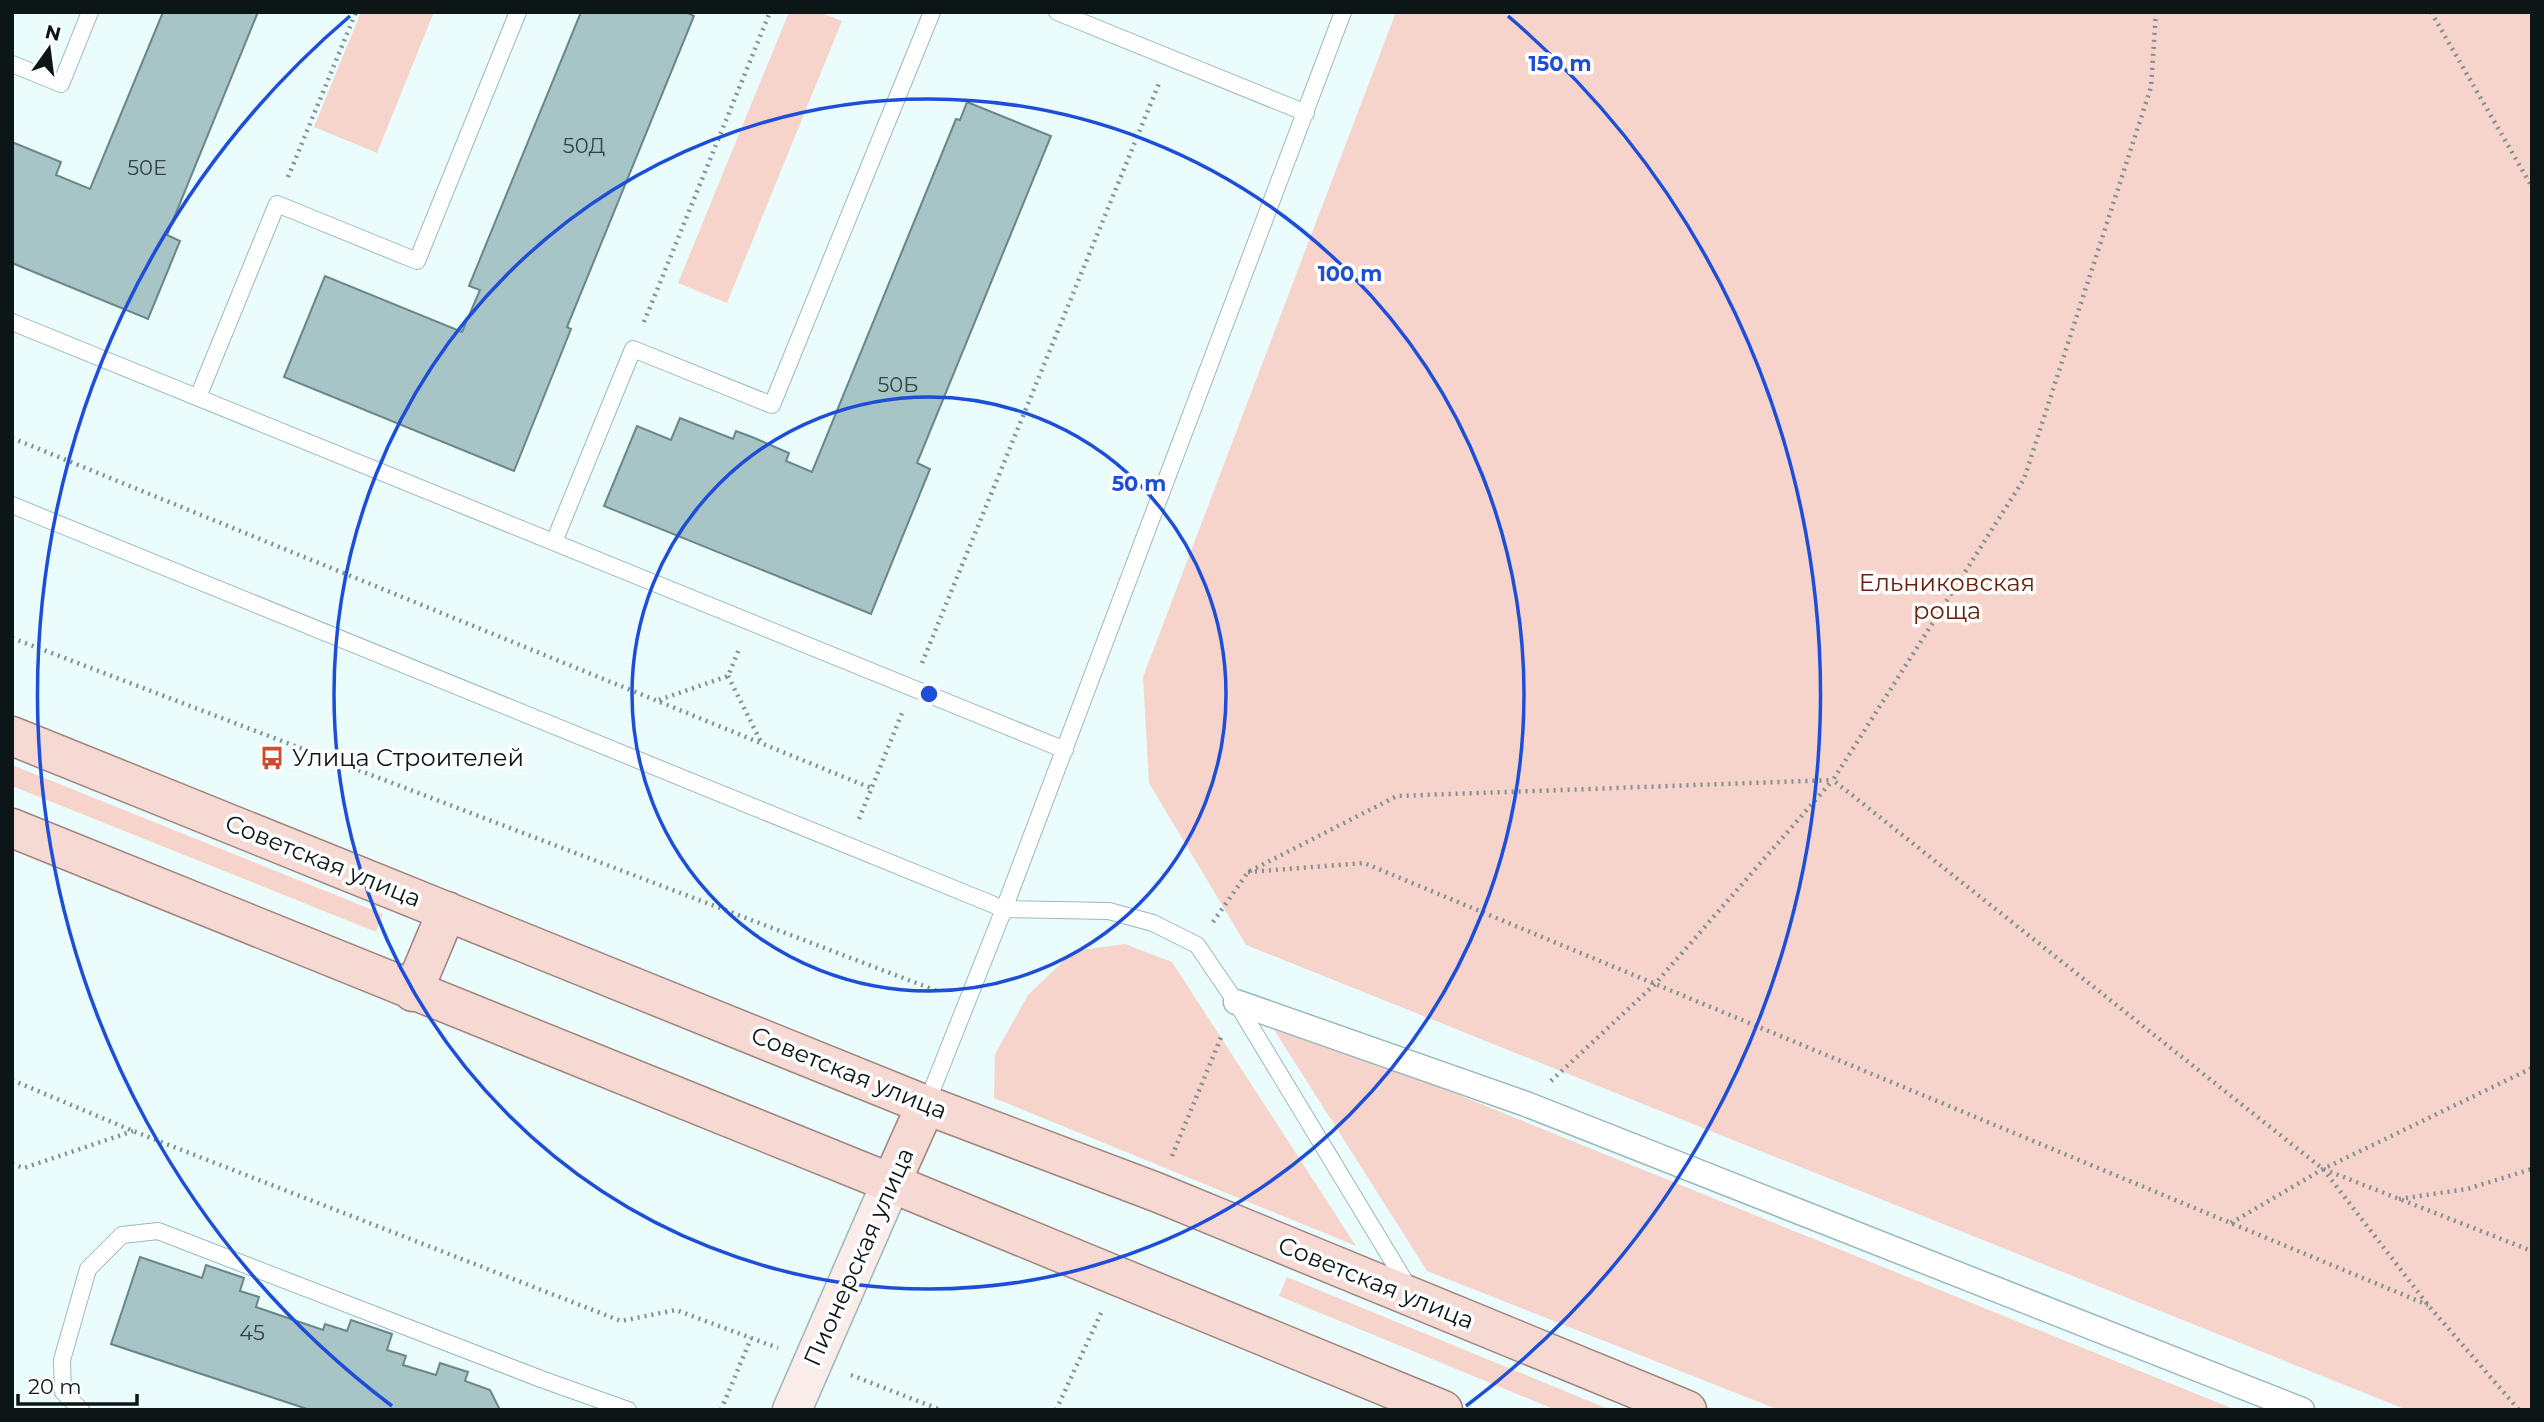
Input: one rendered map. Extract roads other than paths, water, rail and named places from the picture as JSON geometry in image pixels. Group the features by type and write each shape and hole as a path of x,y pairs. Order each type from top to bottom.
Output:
{"main road":[{"name":"Советская улица","path":"12,736 926,1105 1156,1192 1686,1410"},
{"path":"12,828 891,1183 1443,1410"},
{"path":"413,992 447,911"},
{"name":"Пионерская улица","path":"792,1410 926,1105"}],"street":[{"path":"1236,1002 1526,1104 2302,1410"}],"lane":[{"path":"12,64 61,84 90,12"},
{"path":"198,397 277,204 417,261 518,12"},
{"path":"554,542 633,349 772,405 932,12"},
{"path":"1057,12 1306,113"},
{"path":"926,1105 1065,750 1343,12"},
{"path":"12,322 1065,750"},
{"path":"12,505 1004,909 1109,911 1153,923 1197,945 1236,1002 1415,1300"},
{"path":"80,1410 64,1392 62,1360 88,1269 122,1235 158,1231 628,1410"}],"place":[{"name":"Улица Строителей","path":"272,758"}],"park label":[{"name":"Ельниковская роща","path":"1947,597"}]}
